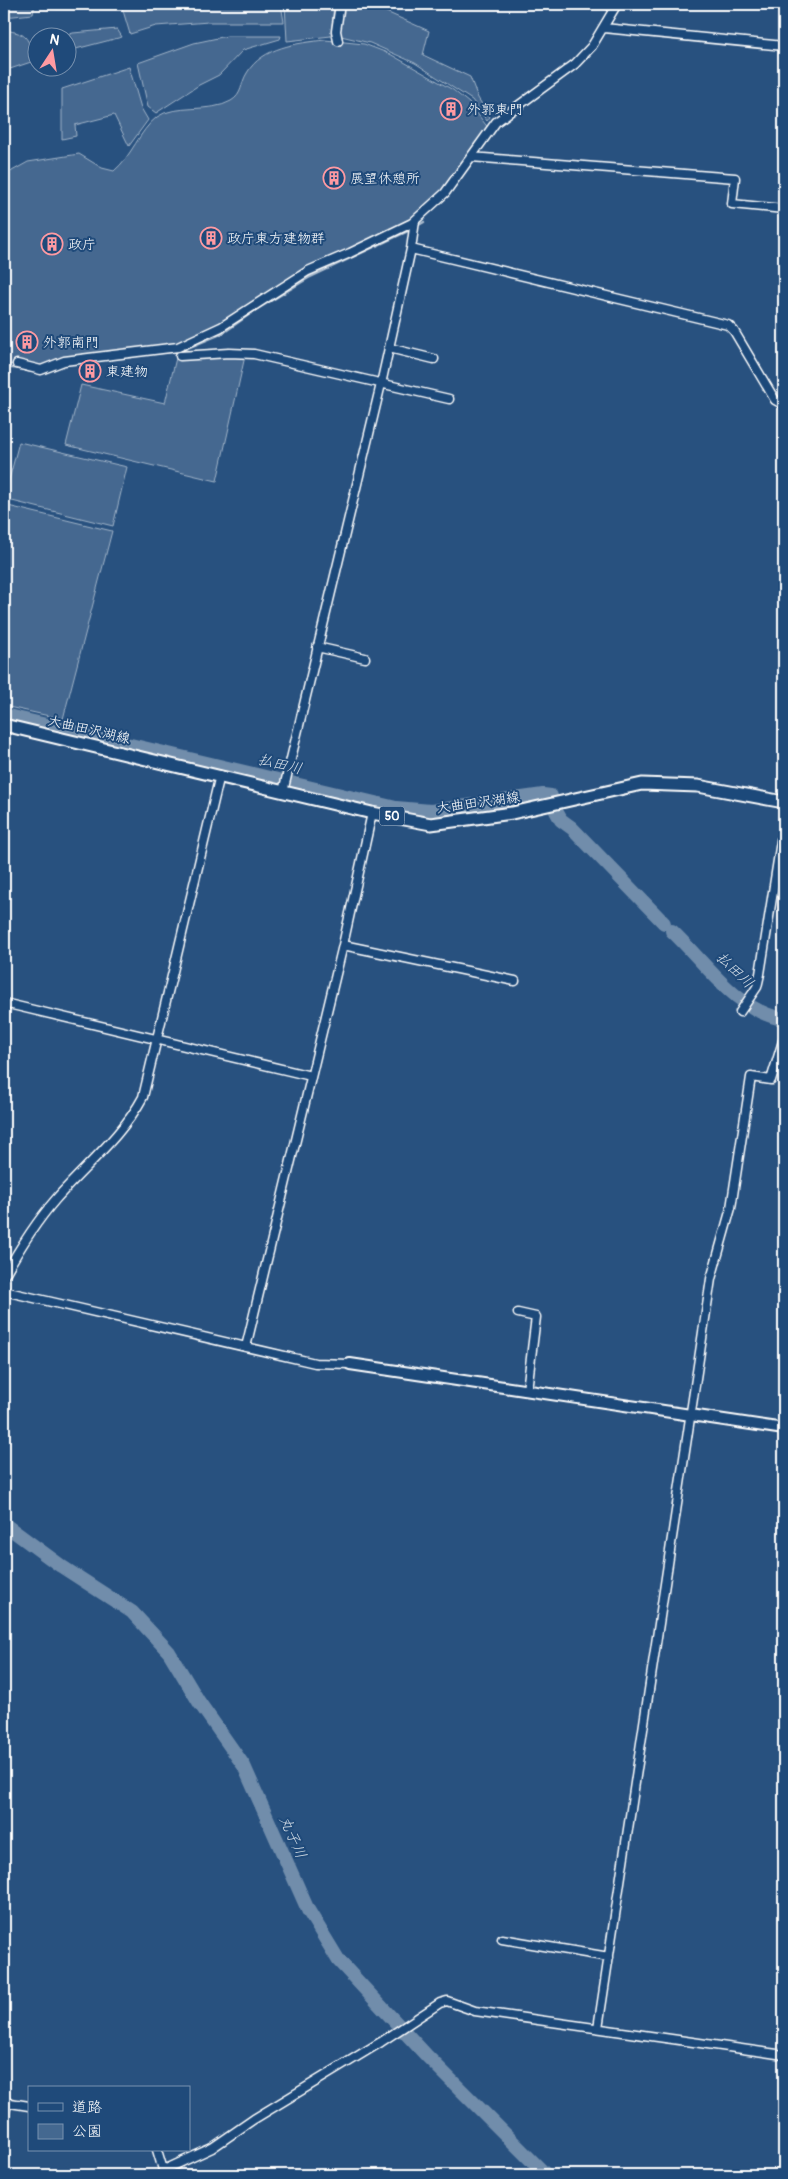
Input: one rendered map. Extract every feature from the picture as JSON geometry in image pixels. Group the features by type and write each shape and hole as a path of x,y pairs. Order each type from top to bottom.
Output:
{"main road":[{"name":"大曲田沢湖線","path":"4,725 372,813 431,824 512,813 642,784 698,786 784,802"}],"street":[{"path":"338,41 336,31 340,4"},
{"path":"17,364 41,370 64,361 178,347 221,326 308,271 350,253 415,220 445,193 496,122 575,64 592,46 617,4"},
{"path":"604,28 784,46"},
{"path":"471,158 735,178 732,204 784,209"},
{"path":"283,792 381,384 411,249 415,220"},
{"path":"411,249 728,325 734,331 775,400 784,405"},
{"path":"389,348 434,359"},
{"path":"180,356 229,353 254,354 448,399"},
{"path":"317,647 365,658"},
{"path":"4,1276 33,1228 137,1108 143,1097 220,776"},
{"path":"246,1347 343,945 372,813"},
{"path":"740,1012 752,996 760,974 784,822"},
{"path":"343,945 515,981"},
{"path":"4,1003 158,1038 311,1076"},
{"path":"598,2028 711,1279 731,1208 751,1077 771,1080 784,1038"},
{"path":"4,1291 315,1363 350,1364 784,1429"},
{"path":"518,1313 536,1317 527,1390"},
{"path":"502,1939 609,1957"},
{"path":"158,2152 164,2173 212,2148 262,2114 381,2042 440,2003 447,2001 475,2011 784,2055"},
{"path":"4,2121 6,2102 28,2106"}],"green space":[{"path":"35,4 33,14 4,17 4,5"},
{"path":"57,4 112,4 112,9 56,9"},
{"path":"121,4 281,4 284,22 209,22 156,26 130,34"},
{"path":"285,4 334,4 331,36 287,41"},
{"path":"344,7 375,7 429,31 423,55 470,77 478,98 490,117 487,121 472,100 415,63 370,43 341,36 339,32"},
{"path":"117,29 122,37 78,48 78,33"},
{"path":"4,30 19,33 26,38 28,42 28,63 4,71"},
{"path":"227,36 281,36 280,39 243,50 219,75 199,85 156,113 148,107 138,63 194,43"},
{"path":"325,40 364,44 390,54 453,90 469,103 489,129 461,174 415,221 308,271 221,327 178,347 64,361 41,370 17,364 4,365 4,180 12,171 28,162 79,154 102,168 114,171 126,158 145,129 157,117 173,111 223,105 238,95 247,73 262,57 292,45"},
{"path":"129,67 141,108 148,120 129,146 114,115 75,125 76,136 62,139 62,89"},
{"path":"245,356 217,481 66,445 81,385 165,403 176,358"},
{"path":"19,442 127,467 113,526 4,499"},
{"path":"4,505 112,531 63,719 4,706"}],"waterway":[{"path":"417,226 424,222"},
{"path":"141,355 180,351 223,333 254,311 310,277 412,229"},
{"path":"4,368 34,372 53,369"},
{"name":"払田川","path":"4,715 396,808 431,811 543,795 551,797"},
{"name":"払田川","path":"556,811 561,820 572,828 664,923"},
{"name":"払田川","path":"672,931 737,996 751,1007 784,1019"},
{"name":"丸子川","path":"4,1524 61,1566 132,1612 169,1652 199,1702 244,1766 308,1910 339,1961 427,2056 546,2175"}],"place":[{"name":"外郭東門","path":"451,109"},
{"name":"展望休憩所","path":"334,178"},
{"name":"政庁東方建物群","path":"211,238"},
{"name":"政庁","path":"52,244"},
{"name":"外郭南門","path":"27,342"},
{"name":"東建物","path":"90,371"}]}
